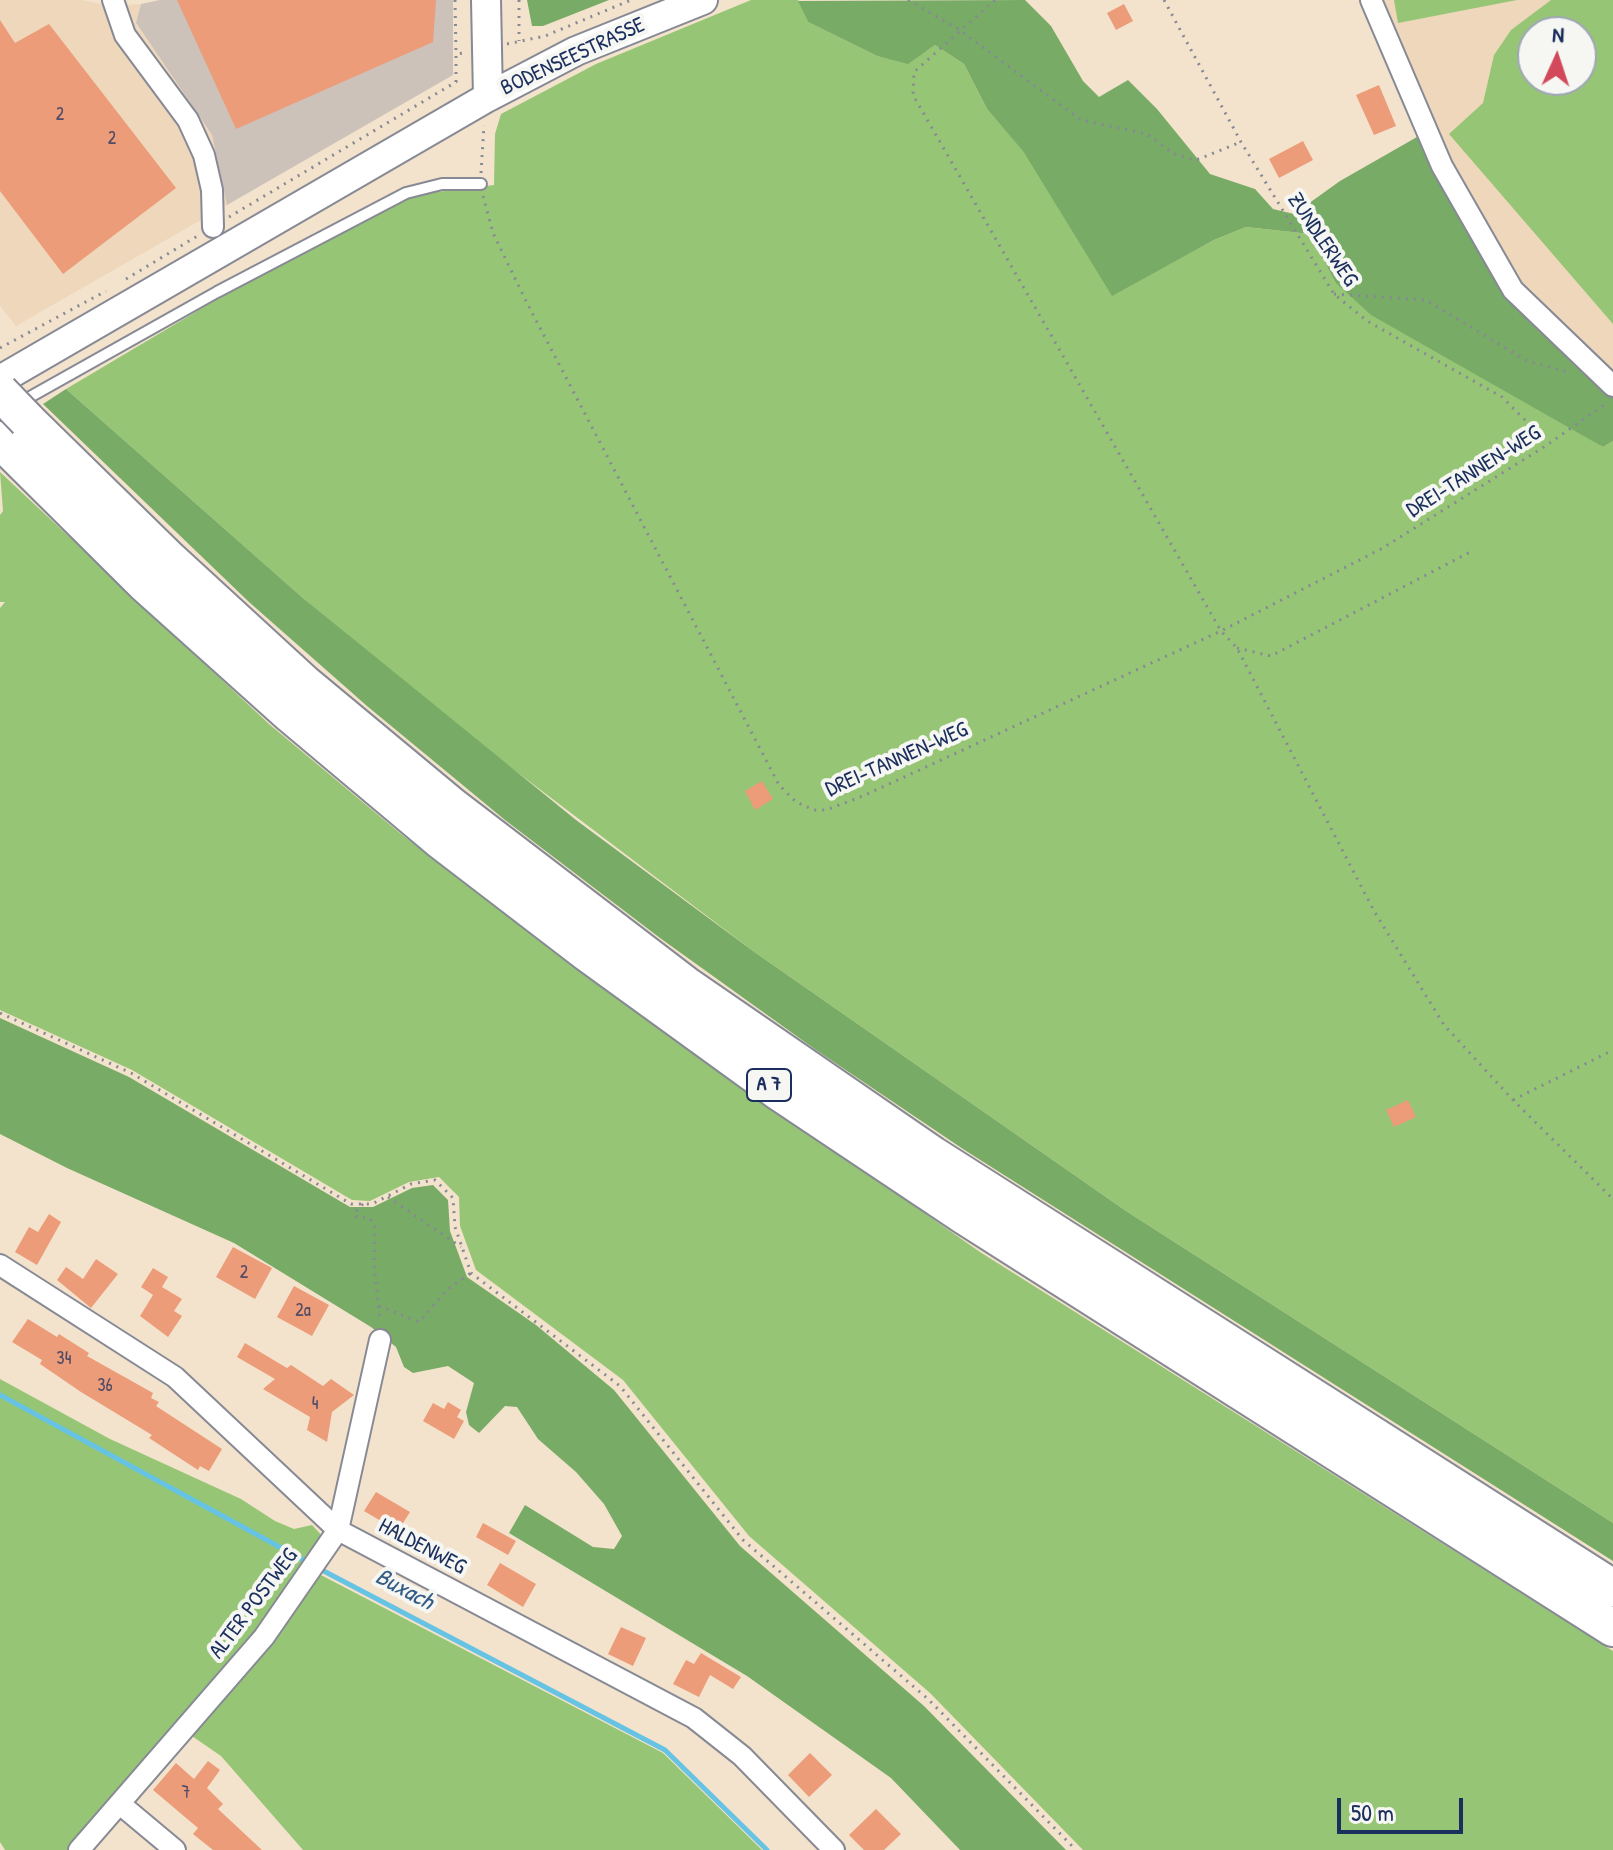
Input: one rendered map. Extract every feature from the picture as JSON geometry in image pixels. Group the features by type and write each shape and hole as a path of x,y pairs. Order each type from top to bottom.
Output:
{"highway":[{"name":"A 7","path":"0,392 9,424 144,583 291,715 441,841 587,953 776,1090 963,1215 1613,1628"},
{"name":"A 7","path":"9,424 169,559 304,683 464,816 674,976 933,1155 1613,1588"}],"main road":[{"path":"486,0 488,97"},
{"name":"BODENSEESTRASSE","path":"0,380 488,97 576,51 703,0"}],"street":[{"path":"113,0 125,35 188,120 204,155 212,190 213,227"},
{"path":"1371,0 1442,166 1513,290 1612,385"},
{"name":"HALDENWEG","path":"0,1265 175,1377 338,1530 694,1718 742,1756 834,1850"},
{"name":"ALTER POSTWEG","path":"79,1850 264,1637 338,1530 380,1340"},
{"path":"120,1804 175,1850"}],"lane":[{"path":"9,424 217,292 406,193 442,184 481,184"}],"path":[{"path":"119,283 456,82 455,0"},
{"path":"519,0 519,41"},
{"path":"456,54 545,36 631,0"},
{"path":"908,0 920,10 958,29 1081,120 1147,134 1174,154 1196,160 1241,142"},
{"path":"995,0 958,29 914,72 913,95 1221,631 1237,648 1374,911 1444,1025 1513,1100 1613,1199"},
{"name":"ZUNDLERWEG","path":"1164,0 1241,142 1334,294 1367,321 1502,397 1530,425"},
{"name":"DREI-TANNEN-WEG","path":"488,97 481,184 493,233 779,785 804,807 826,810 863,796 1221,631 1381,549 1547,445 1613,398"},
{"path":"0,348 107,290"},
{"path":"1334,294 1426,300 1527,361 1612,385"},
{"path":"1237,648 1271,656 1474,550"},
{"path":"0,1013 131,1073 338,1197 363,1204"},
{"path":"1513,1100 1613,1050"},
{"path":"380,1340 375,1227 370,1218 357,1217 354,1213 363,1204 411,1184 435,1180 453,1198 455,1227 471,1273 541,1322 620,1386 743,1540 928,1699 1076,1850"},
{"path":"386,1196 465,1249"},
{"path":"379,1306 419,1322 448,1289 471,1273"}],"shaded area":[{"path":"0,0 82,0 109,6 141,4 136,24 212,135 227,205 16,326 0,306"},
{"path":"160,0 453,0 453,75 227,205 212,135 136,23 141,4"},
{"path":"1376,0 1613,0 1613,378 1518,288 1446,165"}],"green space":[{"path":"527,0 609,0 543,26 532,26"},
{"path":"751,0 798,0 808,22 877,56 908,63 935,45 964,64 987,109 1023,150 1112,295 1214,240 1246,227 1310,234 1335,282 1603,447 1613,441 1613,1523 1126,1211 753,951 480,744 303,598 66,389 241,285 381,210 420,194 494,185 495,134 501,114 596,64"},
{"path":"1025,0 1051,26 1083,81 1099,97 1128,80 1157,109 1210,174 1255,189 1273,209 1294,214 1340,181 1431,129 1518,288 1613,378 1613,441 1603,447 1371,315 1335,282 1310,234 1246,227 1214,240 1112,296 1023,151 987,109 964,64 935,45 908,64 877,56 808,22 798,1"},
{"path":"1394,0 1517,0 1398,23"},
{"path":"1551,0 1613,0 1613,324 1449,134 1483,103 1494,55 1517,26 1517,96 1597,96 1597,16 1530,16"},
{"path":"66,389 303,598 576,820 753,951 1126,1211 1613,1523 1613,1561 963,1149 816,1050 660,938 505,820 367,706 249,602 43,404"},
{"path":"0,472 269,724 401,834 586,976 980,1252 1613,1651 1613,1850 1083,1850 930,1693 749,1536 623,1380 476,1270 460,1226 459,1197 439,1177 409,1182 370,1201 352,1200 132,1070 0,1010 0,608 5,602 0,602 0,515 3,511"},
{"path":"0,1018 129,1077 350,1207 373,1207 412,1188 433,1185 448,1200 450,1231 467,1277 536,1325 614,1390 740,1546 924,1706 1066,1850 960,1850 891,1778 747,1676 509,1533 525,1505 593,1547 614,1549 622,1536 604,1504 576,1472 538,1439 517,1407 505,1406 479,1433 469,1425 466,1412 474,1383 448,1366 413,1373 404,1367 396,1347 371,1327 234,1243 67,1168 0,1134"},
{"path":"0,1379 110,1439 241,1499 275,1521 294,1529 312,1525 324,1538 284,1599 67,1850 5,1850 0,1842"},
{"path":"317,1573 663,1753 762,1850 303,1850 221,1756 189,1734"}],"building":[{"path":"177,0 436,0 433,42 236,129"},
{"path":"1124,4 1133,21 1116,30 1107,13"},
{"path":"0,20 15,43 49,24 176,188 63,274 0,191"},
{"path":"1379,85 1396,126 1374,135 1356,95"},
{"path":"1303,141 1313,160 1279,178 1269,159"},
{"path":"762,781 773,799 755,810 745,791"},
{"path":"1408,1100 1416,1117 1394,1127 1386,1110"},
{"path":"49,1214 61,1222 37,1265 15,1252 29,1227 38,1232"},
{"path":"233,1247 272,1268 255,1299 216,1277"},
{"path":"96,1259 118,1274 91,1308 57,1280 66,1267 83,1279"},
{"path":"153,1268 168,1277 162,1287 182,1299 174,1311 182,1316 168,1337 140,1316 153,1295 141,1287"},
{"path":"294,1286 329,1305 312,1336 277,1317"},
{"path":"28,1319 57,1337 59,1334 89,1353 87,1356 153,1393 151,1398 159,1402 156,1406 222,1449 209,1471 200,1466 198,1470 149,1438 152,1435 81,1392 40,1364 42,1360 12,1342"},
{"path":"245,1343 287,1368 291,1365 323,1386 331,1379 354,1395 332,1412 327,1442 307,1430 310,1417 263,1389 275,1379 237,1357"},
{"path":"448,1402 461,1410 457,1417 464,1421 454,1439 423,1421 433,1403 444,1409"},
{"path":"376,1492 410,1512 398,1531 364,1511"},
{"path":"483,1523 516,1541 508,1555 476,1537"},
{"path":"500,1563 536,1584 523,1607 487,1585"},
{"path":"621,1627 646,1638 633,1666 608,1654"},
{"path":"701,1653 741,1677 733,1689 710,1675 699,1697 673,1684 686,1660 694,1664"},
{"path":"810,1753 832,1775 809,1797 788,1775"},
{"path":"208,1761 220,1770 207,1788 223,1804 218,1809 262,1850 213,1850 193,1834 198,1828 153,1790 176,1763 194,1779"},
{"path":"876,1809 901,1834 884,1850 864,1850 849,1835"}],"waterway":[{"name":"Buxach","path":"0,1395 309,1563"},
{"name":"Buxach","path":"318,1568 665,1750 767,1850"}]}
